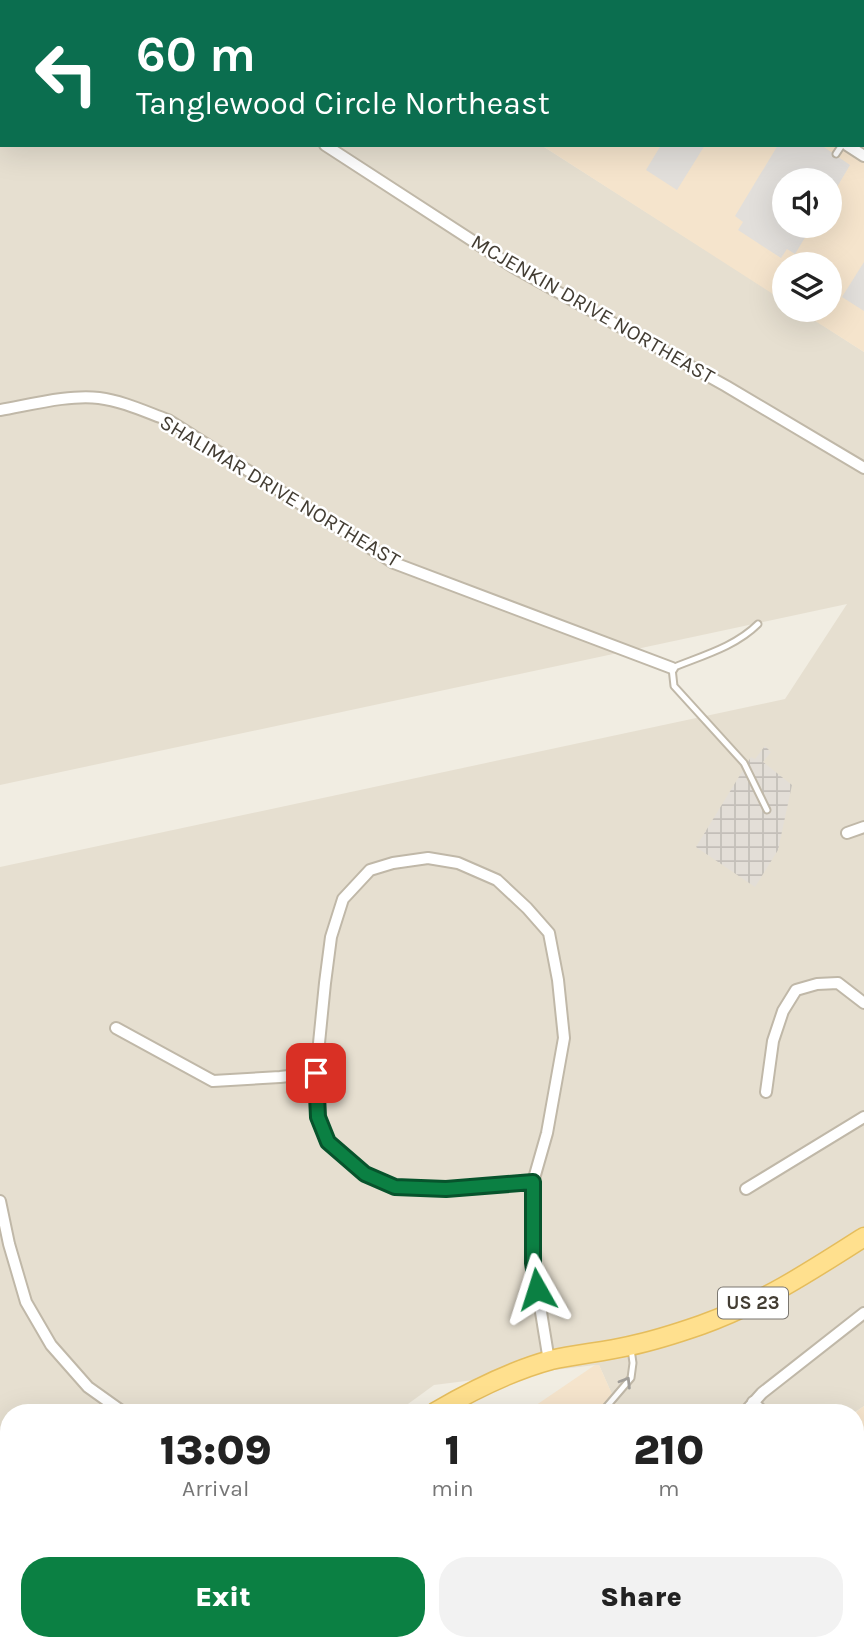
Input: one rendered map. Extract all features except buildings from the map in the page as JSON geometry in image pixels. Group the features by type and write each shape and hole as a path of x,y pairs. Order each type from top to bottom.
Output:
{"main road":[{"name":"US 23","path":"449,1404 514,1373 549,1361 631,1346 699,1326 738,1311 773,1294 864,1237"}],"street":[{"name":"MCJENKIN DRIVE NORTHEAST","path":"328,147 513,267 726,386 864,468"},
{"path":"848,147 864,156"},
{"name":"SHALIMAR DRIVE NORTHEAST","path":"0,410 59,399 98,397 168,420 394,563 671,668"},
{"path":"847,833 864,827"},
{"path":"533,1182 446,1189 395,1187 365,1174 328,1142 318,1117 316,1073 331,937 343,899 370,870 393,863 428,858 458,863 497,880 549,933 558,980 564,1038 547,1133 533,1182 533,1263 549,1361"},
{"path":"766,1092 773,1041 783,1011 796,990 817,984 838,983 864,1003"},
{"path":"116,1028 213,1081 316,1073"},
{"path":"746,1189 864,1117"},
{"path":"0,1200 9,1244 26,1302 51,1345 88,1387 112,1404"},
{"path":"753,1402 864,1313"}],"lane":[{"path":"836,154 842,147"},
{"path":"758,625 748,635 736,641 671,668 674,686 744,763 767,810"},
{"path":"609,1404 631,1378 631,1346"}],"shaded area":[{"path":"0,147 544,147 772,292 772,322 818,322 864,352 864,1404 616,1404 599,1365 595,1365 434,1385 408,1404 0,1404 0,867 785,699 847,604 0,785"},
{"path":"544,147 864,147 864,352 817,322 842,322 842,252 772,252 772,293"},
{"path":"660,147 704,147 677,190 646,170"},
{"path":"777,147 824,147 850,165 842,179 842,168 772,168 772,238 805,238 796,252 787,249 785,252 772,252 738,230 743,222 735,216"},
{"path":"864,262 864,311 842,297"},
{"path":"765,746 771,752 763,762 792,785 778,850 755,887 696,847 751,757 755,759"},
{"path":"595,1365 599,1365 616,1404 538,1404"}],"route":[{"path":"316,1073 318,1117 328,1142 365,1174 395,1187 446,1189 533,1182 533,1263 537,1289"}]}
